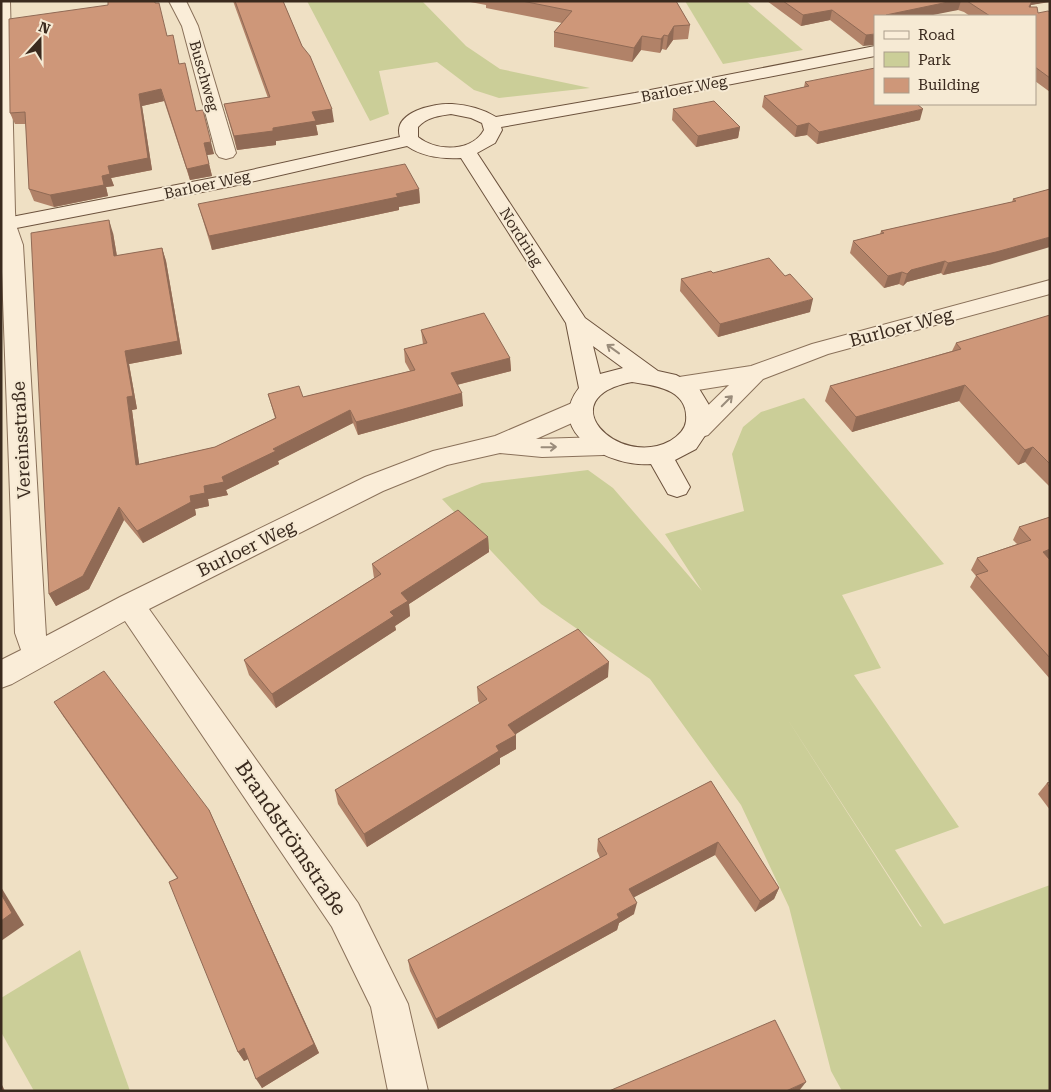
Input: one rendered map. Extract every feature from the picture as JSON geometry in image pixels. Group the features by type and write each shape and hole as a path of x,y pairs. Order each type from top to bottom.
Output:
{"street":[{"name":"Vereinsstraße","path":"2,1 4,225 12,245 30,633 38,655"},
{"name":"Buschweg","path":"177,1 190,26 226,153"},
{"name":"Barloer Weg","path":"492,123 635,98 874,51"},
{"path":"428,94 439,110"},
{"path":"464,109 485,116 492,123 494,129 492,136 487,142 466,151 439,152 427,150 410,140 408,132 410,125 416,118 439,110 464,109"},
{"name":"Barloer Weg","path":"4,225 233,180 410,140"},
{"name":"Nordring","path":"466,151 577,323 649,375"},
{"name":"Burloer Weg","path":"678,385 755,373 820,350 1050,287"},
{"name":"Nordring","path":"577,323 586,400"},
{"name":"Burloer Weg","path":"699,429 755,373"},
{"path":"632,374 649,375 678,385 691,395 698,406 701,418 699,429 690,441 676,450 659,455 640,456 620,453 603,446 592,437 584,426 586,400 602,382 632,374"},
{"name":"Burloer Weg","path":"1,675 130,606 374,484 442,457 500,444 586,400"},
{"name":"Burloer Weg","path":"500,444 542,448 603,446"},
{"path":"659,455 677,487"},
{"name":"Brandströmstraße","path":"130,606 345,914 389,1004 408,1091"}],"green space":[{"path":"307,1 422,1 466,46 500,69 590,88 499,98 474,90 437,62 379,71 389,114 370,121"},
{"path":"685,1 746,1 803,50 723,64"},
{"path":"804,398 944,564 842,595 881,668 854,675 959,827 895,850 944,924 1050,885 1050,1091 842,1091 831,1071 789,907 741,805 650,679 541,604 442,499 482,483 588,470 613,488 702,591 665,534 744,511 732,454 743,427 761,412","holes":["786,717 922,927 920,926"]},
{"path":"80,950 130,1091 34,1091 1,1032 1,998"}],"building":[{"path":"108,1 155,1 155,3 159,3 167,36 173,35 179,64 185,63 196,111 203,110 211,142 204,143 209,164 187,169 161,89 139,94 148,158 108,166 110,174 102,176 104,185 50,195 29,189 25,112 10,113 9,19 108,5"},
{"path":"235,1 283,1 302,46 310,56 332,109 312,112 316,121 273,128 273,131 234,136 224,104 270,97"},
{"path":"522,1 676,1 690,25 674,26 668,36 664,35 661,39 642,36 634,48 554,32 572,11"},
{"path":"783,1 953,1 886,15 874,15 874,34 866,35 832,10 803,15"},
{"path":"967,1 1032,1 1029,7 1037,7 1038,13 1050,12 1050,78 1036,68 1036,15 988,15"},
{"path":"874,68 874,105 918,105 923,109 819,132 809,123 797,126 764,96 809,86 805,82"},
{"path":"714,101 740,127 698,136 673,109"},
{"path":"405,164 419,189 396,194 398,197 209,236 198,204"},
{"path":"1050,189 1050,237 996,252 948,263 945,261 911,270 907,274 902,272 888,276 853,241 884,233 881,231 1016,201 1013,199"},
{"path":"109,220 114,256 162,248 178,341 125,351 133,396 127,397 136,465 215,447 276,418 268,394 299,386 303,397 415,370 404,349 427,343 421,330 484,313 510,358 451,373 462,393 356,422 350,410 273,449 276,451 222,477 224,482 204,486 205,493 190,496 191,502 137,531 119,507 83,576 49,594 31,233"},
{"path":"769,258 785,276 790,274 813,299 720,324 681,279 711,271 713,273"},
{"path":"1050,315 1050,464 1033,447 1025,450 965,385 856,417 830,386 961,349 956,343"},
{"path":"458,510 488,537 401,593 408,601 390,612 394,616 272,694 244,660 381,574 372,564"},
{"path":"1050,517 1050,549 1043,552 1050,560 1050,658 976,575 988,571 977,558 1031,540 1019,527"},
{"path":"578,629 609,662 508,725 516,735 496,746 499,751 364,834 335,790 487,699 477,687"},
{"path":"104,671 209,810 314,1044 256,1079 244,1048 238,1052 169,882 178,878 54,702"},
{"path":"711,781 779,888 760,901 718,842 629,889 637,903 617,914 619,918 436,1019 408,960 607,854 598,839"},
{"path":"1,894 12,913 1,921"},
{"path":"775,1020 806,1082 786,1091 609,1091"}]}
